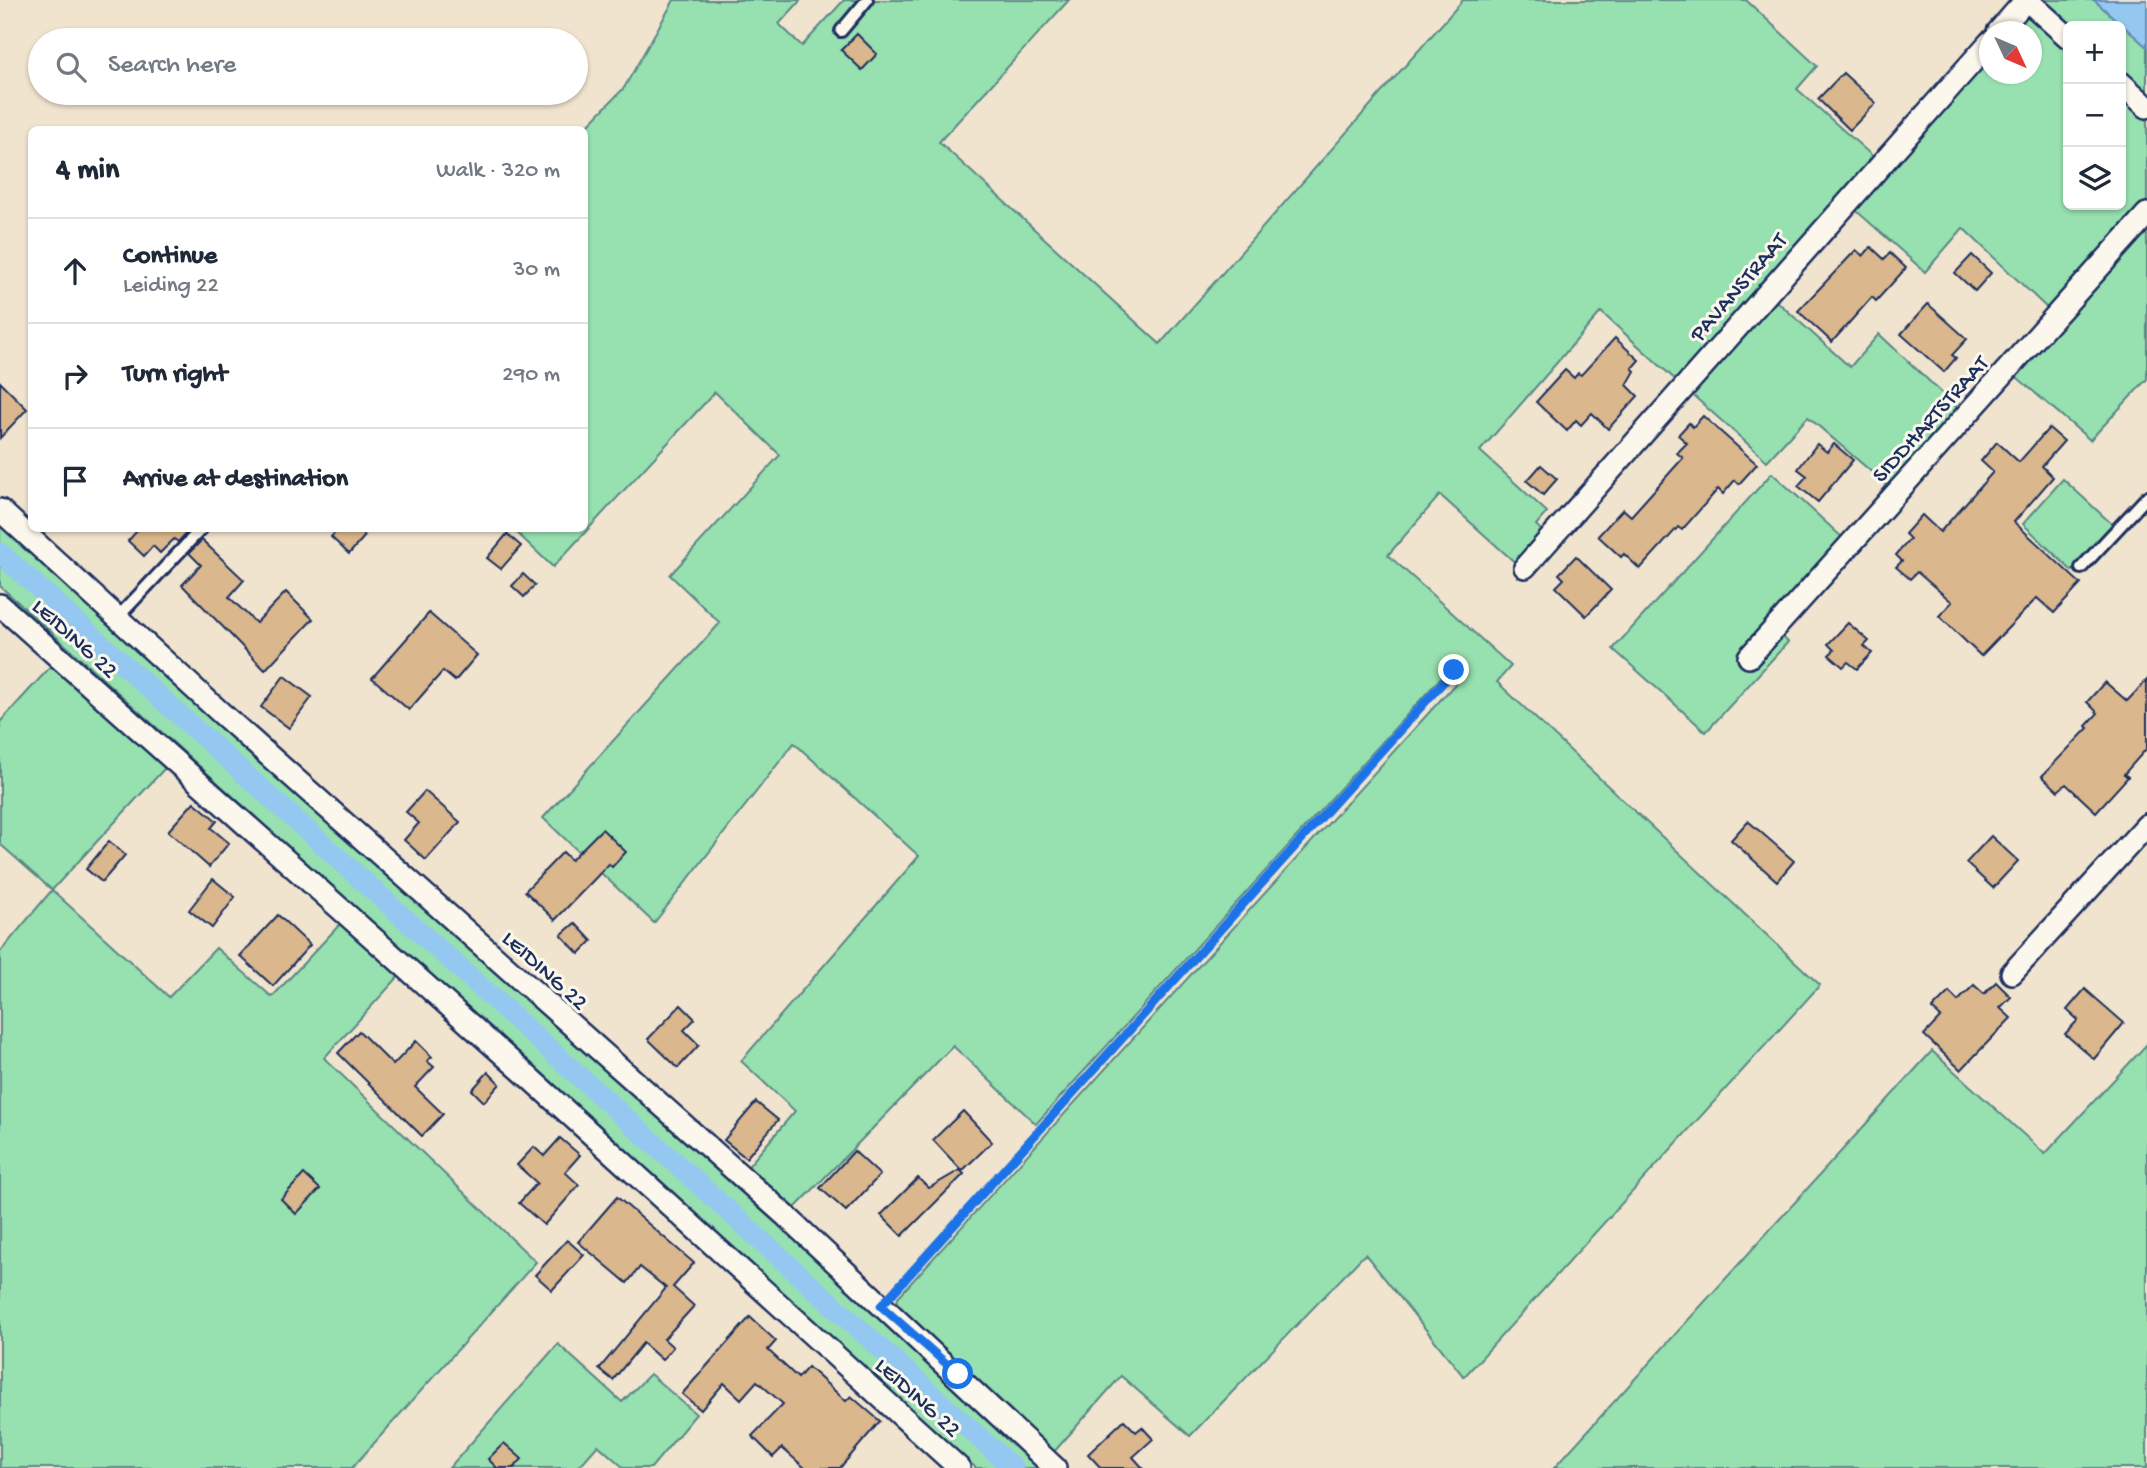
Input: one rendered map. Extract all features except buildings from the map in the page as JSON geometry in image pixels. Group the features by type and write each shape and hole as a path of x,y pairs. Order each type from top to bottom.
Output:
{"street":[{"path":"2008,21 2027,0 2063,32"},
{"name":"PAVANSTRAAT","path":"1525,567 1979,54"},
{"path":"2122,84 2147,107"},
{"name":"SIDDHARTSTRAAT","path":"1749,657 2147,214"},
{"name":"LEIDING 22","path":"0,510 232,723 786,1216 1055,1468"},
{"name":"LEIDING 22","path":"0,605 523,1072 959,1468"},
{"path":"2012,973 2147,825"}],"lane":[{"path":"841,30 867,0"},
{"path":"2081,568 2147,497"},
{"path":"118,617 198,532"}],"path":[{"path":"881,1306 1454,670"}],"green space":[{"path":"674,0 801,0 779,24 802,46 844,0 1069,0 939,142 1160,344 1463,0 1746,0 1817,66 1797,89 1878,161 1678,382 1601,312 1480,451 1547,512 1536,525 1546,535 1519,566 1440,495 1388,555 1511,666 1497,682 1820,985 1464,1377 1365,1254 1190,1436 1121,1376 1053,1453 896,1308 898,1297 1465,673 1454,663 1036,1124 953,1046 791,1212 745,1170 795,1111 741,1061 919,856 794,743 654,923 543,818 720,623 670,575 780,455 715,392 588,529 587,126 624,88"},
{"path":"2040,0 2094,0 2118,21 2063,21"},
{"path":"2024,15 2033,15 2040,21 2017,21"},
{"path":"2042,23 2063,42 2063,210 2126,210 2126,98 2147,117 2147,207 2051,312 1963,228 1925,272 1851,206 1979,62 1979,84 2042,84"},
{"path":"2126,28 2147,47 2147,95 2126,76"},
{"path":"2147,222 2147,379 2090,440 2012,373"},
{"path":"1772,297 1850,367 1879,334 1960,410 1889,487 1808,417 1767,461 1688,391"},
{"path":"1772,473 1844,539 1768,623 1788,642 1706,732 1613,649"},
{"path":"2063,479 2113,525 2072,571 2023,524"},
{"path":"0,520 749,1191 1046,1468 976,1468 0,586"},
{"path":"516,532 585,532 553,567"},
{"path":"53,664 165,768 52,890 0,844 0,722"},
{"path":"52,890 169,997 216,948 272,997 343,921 401,974 324,1058 536,1262 352,1468 0,1468 0,952"},
{"path":"2147,1044 2147,1468 1554,1468 1932,1051 2045,1154"},
{"path":"558,1344 622,1402 650,1374 696,1414 651,1468 624,1468 598,1445 578,1468 449,1468"}],"water":[{"path":"2094,0 2147,0 2147,47 2126,28 2126,21 2118,21"}],"waterway":[{"path":"0,553 1013,1468"}],"route":[{"path":"958,1374 881,1306 1454,670"}]}
